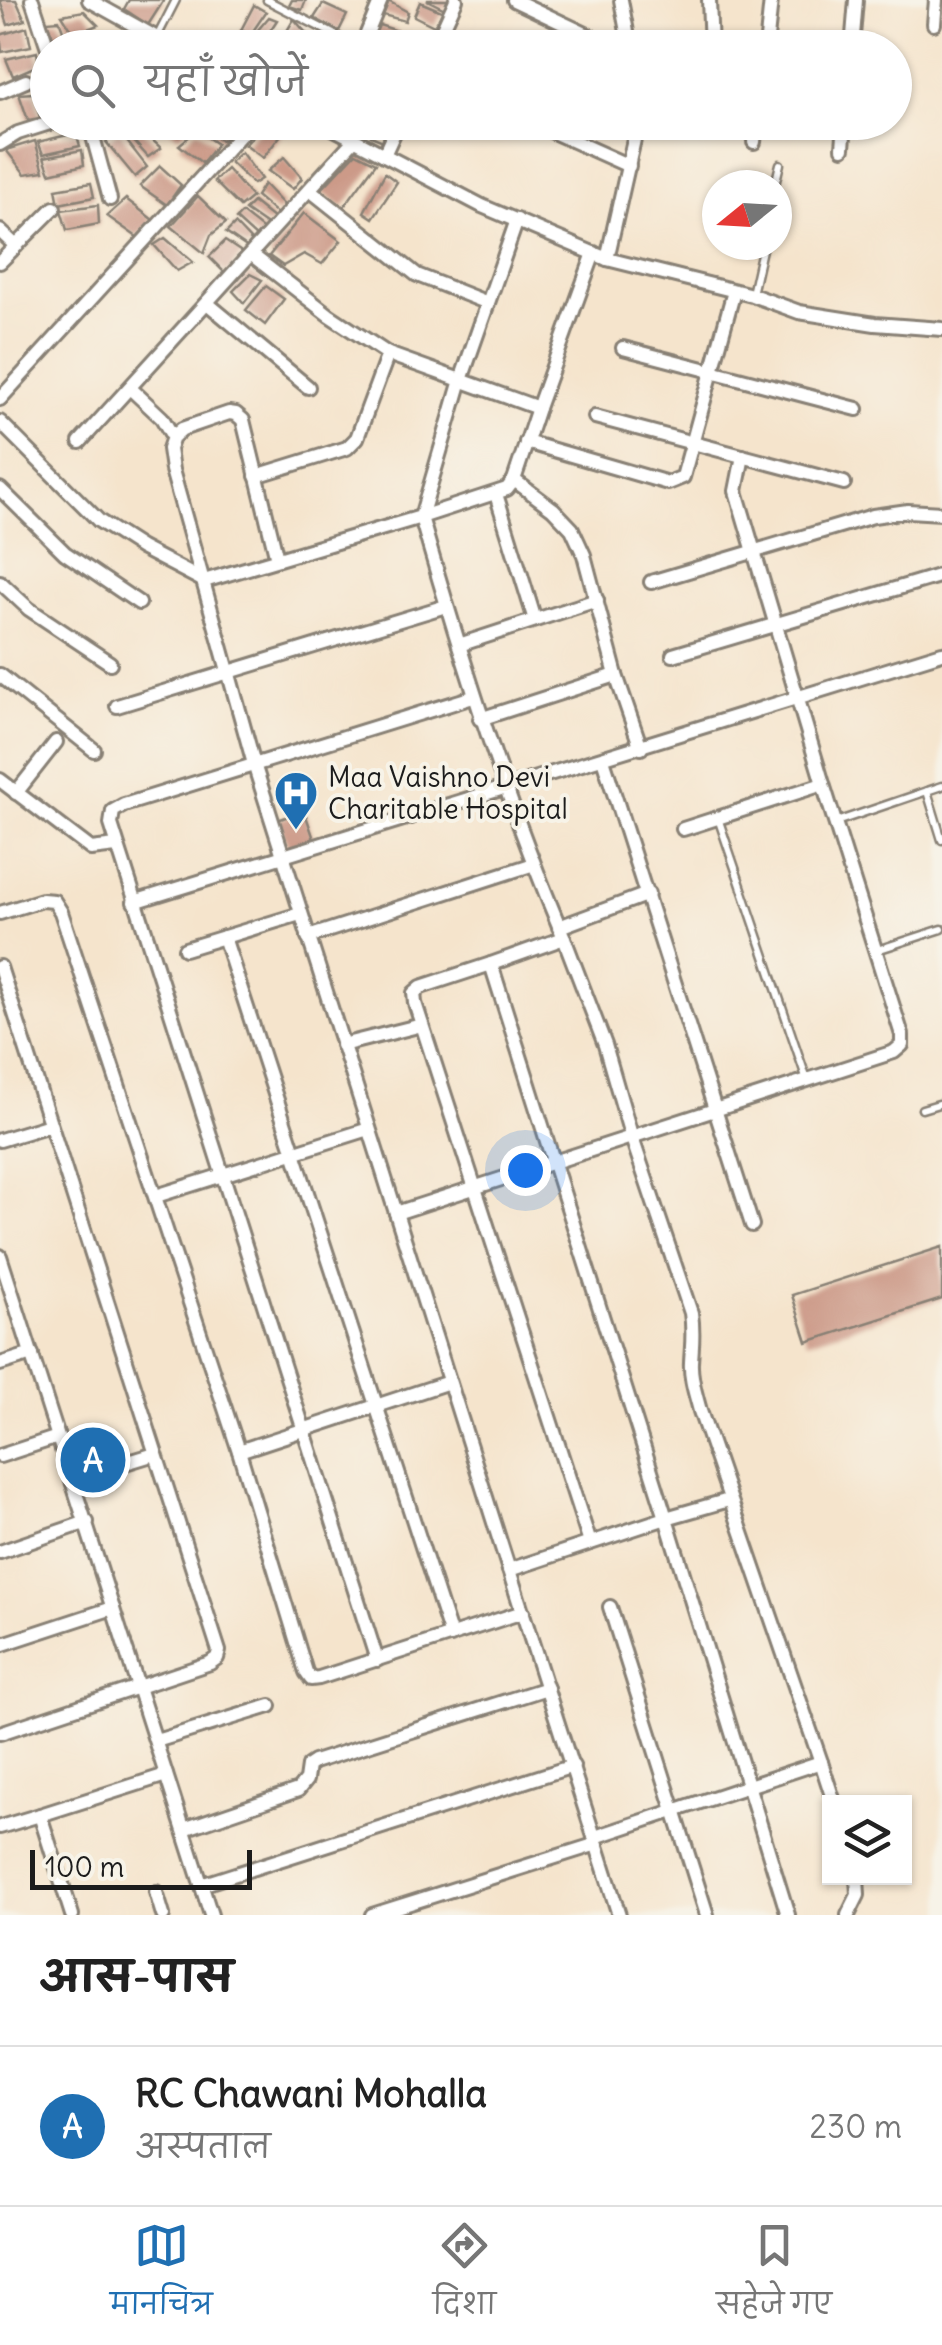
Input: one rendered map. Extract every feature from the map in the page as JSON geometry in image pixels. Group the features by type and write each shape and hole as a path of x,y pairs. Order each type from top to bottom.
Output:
{"street":[{"path":"32,0 42,30"},
{"path":"88,0 142,30"},
{"path":"368,30 380,0"},
{"path":"442,30 456,0"},
{"path":"514,0 577,30"},
{"path":"621,0 627,30"},
{"path":"708,0 710,30"},
{"path":"768,30 771,0"},
{"path":"854,30 856,0"},
{"path":"934,24 936,0"},
{"path":"0,92 26,81"},
{"path":"0,144 30,129"},
{"path":"95,140 110,199"},
{"path":"0,399 236,140"},
{"path":"80,442 354,140 517,220 601,256 752,295 800,312 942,329"},
{"path":"384,155 391,140"},
{"path":"571,140 629,166"},
{"path":"0,422 99,521 204,581 496,494 514,480 538,408 601,256 634,140"},
{"path":"843,148 844,140"},
{"path":"310,190 417,276 488,303"},
{"path":"0,262 54,208"},
{"path":"517,220 461,380 421,517 480,719 532,865 590,1000 631,1136 692,1313 692,1382 832,1795"},
{"path":"0,231 16,246"},
{"path":"252,255 329,315 388,354 538,408"},
{"path":"526,442 668,483 683,477 734,291"},
{"path":"207,303 308,387"},
{"path":"622,348 857,408"},
{"path":"256,476 348,448 357,438 388,354"},
{"path":"130,388 162,418 173,436"},
{"path":"277,560 243,420 229,413 182,429 173,436 169,450 172,470 254,764 620,1915"},
{"path":"595,418 844,483"},
{"path":"396,1213 808,1082 894,1052 902,1045 736,490 743,456"},
{"path":"514,480 572,529 584,555 616,676 641,748"},
{"path":"0,489 65,553 140,603"},
{"path":"496,494 534,620"},
{"path":"650,582 893,512 942,513"},
{"path":"673,655 942,574"},
{"path":"0,582 29,609 110,663"},
{"path":"458,645 597,600"},
{"path":"117,706 446,606"},
{"path":"134,902 942,654"},
{"path":"0,674 94,750"},
{"path":"480,719 616,676"},
{"path":"377,1660 111,824 114,811 474,697"},
{"path":"16,792 56,742"},
{"path":"604,760 752,1225"},
{"path":"0,780 91,849 116,846"},
{"path":"684,829 823,784"},
{"path":"308,937 532,865"},
{"path":"590,1544 414,994 422,986 490,964 648,894"},
{"path":"0,912 42,900 54,901 61,912 239,1452 306,1672 311,1678 319,1678 523,1612"},
{"path":"185,949 300,914"},
{"path":"224,937 450,1636"},
{"path":"490,964 751,1786 788,1915"},
{"path":"0,967 219,1651 210,1663 0,1732"},
{"path":"342,1045 422,1026"},
{"path":"0,1140 50,1125"},
{"path":"156,1196 369,1130"},
{"path":"0,1256 211,1915"},
{"path":"0,1364 32,1354"},
{"path":"239,1452 450,1382"},
{"path":"0,1456 58,1437"},
{"path":"73,1479 155,1454"},
{"path":"510,1570 730,1500"},
{"path":"0,1552 88,1522"},
{"path":"610,1606 707,1915"},
{"path":"0,1646 113,1608"},
{"path":"184,1829 298,1790 306,1780 308,1766 314,1762 548,1688"},
{"path":"156,1741 270,1706"},
{"path":"372,1915 821,1762"},
{"path":"201,1885 573,1766"},
{"path":"0,1828 166,1775"},
{"path":"40,1815 72,1915"},
{"path":"848,1915 858,1894 857,1885"},
{"path":"156,1892 163,1915"}],"lane":[{"path":"160,30 176,0"},
{"path":"267,0 325,30"},
{"path":"779,170 780,164"},
{"path":"752,295 759,260"},
{"path":"835,823 942,786"},
{"path":"926,792 942,840"},
{"path":"718,818 808,1082"},
{"path":"876,950 942,929"},
{"path":"922,1109 942,1103"}],"building":[{"path":"0,0 16,0 25,20 8,25"},
{"path":"129,0 164,0 148,25 124,9"},
{"path":"292,0 306,0 302,10 289,6"},
{"path":"427,0 449,0 445,9"},
{"path":"388,1 408,12 405,21 383,15"},
{"path":"420,2 444,12 434,26 414,16"},
{"path":"323,4 347,15 340,30 314,18"},
{"path":"254,5 266,12 254,30 241,30"},
{"path":"84,11 98,25 71,30 62,15"},
{"path":"269,17 277,20 270,30 258,30"},
{"path":"294,19 303,30 288,30"},
{"path":"59,20 63,30 50,30 47,21"},
{"path":"376,24 395,30 374,30"},
{"path":"27,27 30,46 2,52 0,35"},
{"path":"30,54 30,69 13,76 6,59"},
{"path":"30,93 30,120 28,120 19,94"},
{"path":"78,140 80,146 43,154 38,142"},
{"path":"126,140 147,167 135,177 106,142"},
{"path":"133,140 152,140 161,148 148,157"},
{"path":"185,140 211,140 217,144 202,163 179,145"},
{"path":"250,140 277,140 263,158 245,145"},
{"path":"35,141 44,171 25,174 6,150"},
{"path":"82,150 84,165 50,173 44,157"},
{"path":"241,152 261,179 253,184 230,162"},
{"path":"356,153 376,163 343,208 320,191"},
{"path":"284,157 302,178 293,189 268,171"},
{"path":"160,166 181,185 167,205 140,186"},
{"path":"227,169 252,197 240,207 214,181"},
{"path":"385,173 397,182 373,218 364,212"},
{"path":"91,183 94,197 59,204 56,189"},
{"path":"264,184 284,205 277,214 256,196"},
{"path":"198,196 226,223 211,235 204,253 171,226"},
{"path":"126,199 153,220 137,237 107,216"},
{"path":"253,202 274,219 268,226 245,210"},
{"path":"98,205 99,224 67,230 61,210"},
{"path":"242,213 265,231 257,238 236,219"},
{"path":"304,213 341,241 322,264 304,254 283,266 269,256"},
{"path":"235,224 252,242 248,248 226,233"},
{"path":"165,238 193,262 177,271 154,245"},
{"path":"225,241 241,255 226,274 209,257"},
{"path":"250,274 262,280 244,303 233,291"},
{"path":"266,286 284,299 265,325 246,310"},
{"path":"304,810 315,842 289,851 278,820"},
{"path":"942,1247 942,1299 807,1342 792,1295"},
{"path":"95,1454 98,1461 84,1466 82,1458"}],"place":[{"name":"Maa Vaishno Devi Charitable Hospital","path":"296,831"},
{"name":"RC Chawani Mohalla","path":"93,1460"}]}
